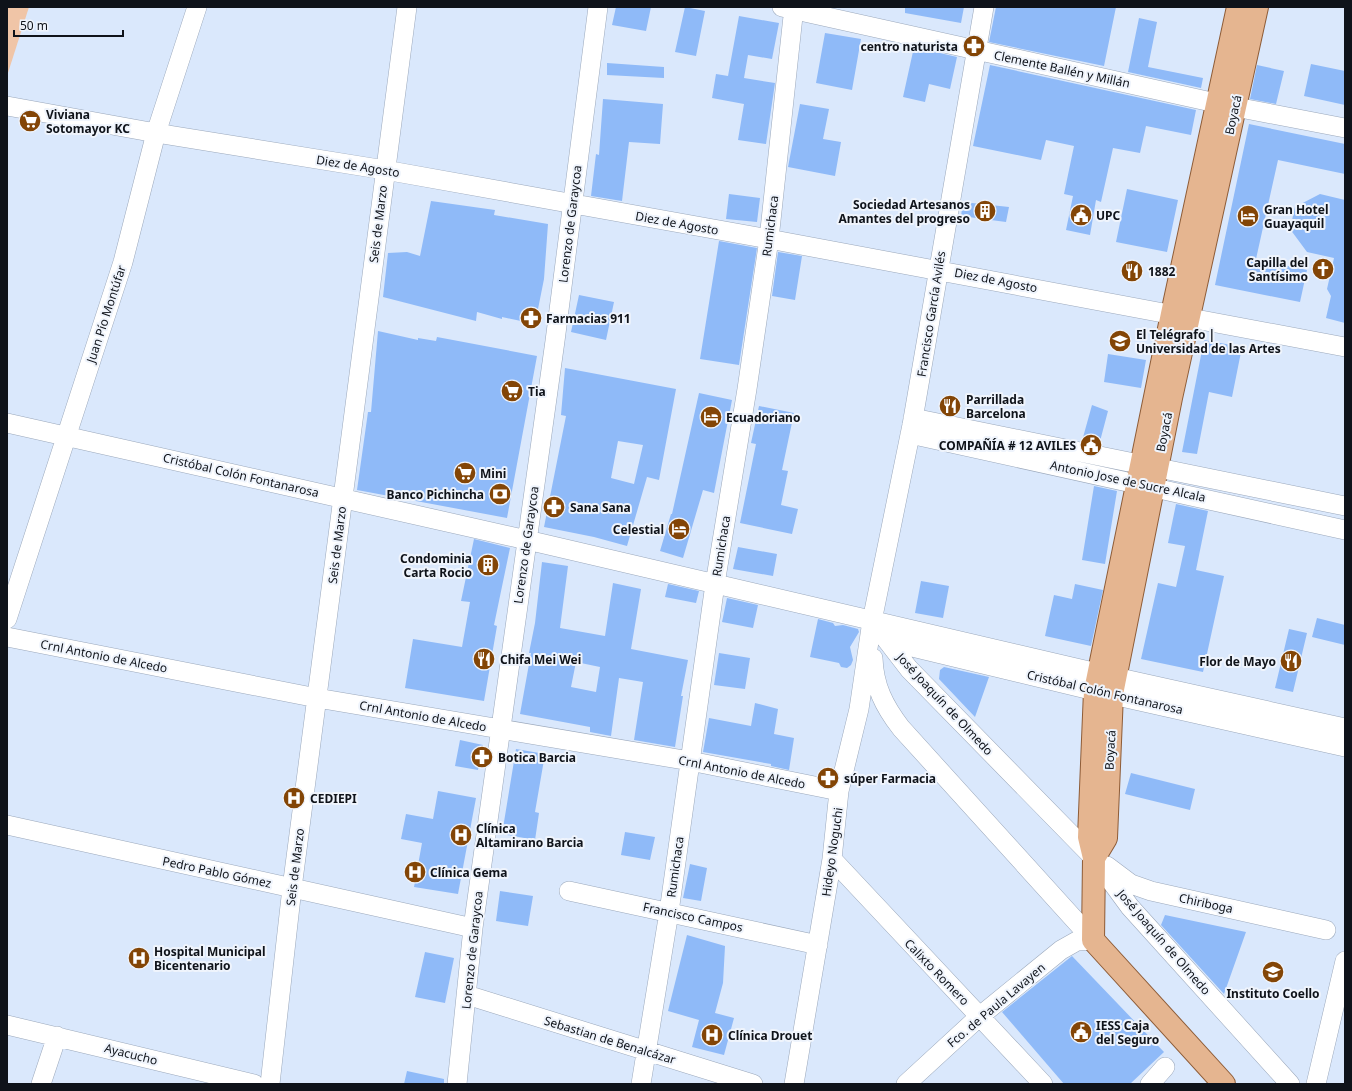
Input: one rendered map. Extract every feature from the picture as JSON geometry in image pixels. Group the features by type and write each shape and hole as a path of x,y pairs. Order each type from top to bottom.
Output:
{"main road":[{"name":"Boyacá","path":"1227,104 1238,7"},
{"name":"Boyacá","path":"1094,858 1106,838 1105,684 1180,316 1227,104 1257,7"},
{"path":"1094,858 1093,940 1224,1084"}],"street":[{"name":"Juan Pío Montúfar","path":"7,619 65,435 123,262 156,133 197,7"},
{"name":"Seis de Marzo","path":"270,1084 292,888 407,7"},
{"name":"Lorenzo de Garaycoa","path":"457,1084 473,928 573,205 598,7"},
{"name":"Francisco García Avilés","path":"872,620 912,426 984,7"},
{"name":"Clemente Ballén y Millán","path":"789,8 976,51 1345,128"},
{"name":"Rumichaca","path":"641,1084 668,912 714,584 747,389 769,239 789,8"},
{"name":"Diez de Agosto","path":"7,106 156,133 385,170 769,239 1345,347"},
{"name":"Cristóbal Colón Fontanarosa","path":"7,423 343,498 872,620 1105,684 1345,747"},
{"name":"Antonio Jose de Sucre Alcala","path":"912,426 1147,475 1345,506"},
{"name":"Antonio Jose de Sucre Alcala","path":"1147,475 1345,530"},
{"name":"Hideyo Noguchi","path":"794,1084 832,859 840,791 859,709 872,620"},
{"name":"José Joaquín de Olmedo","path":"872,620 909,669 1094,858 1130,907 1290,1084"},
{"path":"872,620 873,675 879,695 889,712 901,728 1093,940"},
{"name":"Crnl Antonio de Alcedo","path":"7,636 317,698 690,761 840,791"},
{"name":"Cristóbal Colón Fontanarosa","path":"1105,684 1345,728"},
{"name":"Pedro Pablo Gómez","path":"7,825 473,928"},
{"name":"Chiriboga","path":"1094,858 1132,884 1141,888 1326,930"},
{"name":"Calixto Romero","path":"832,859 1043,1084"},
{"name":"Francisco Campos","path":"569,891 818,945"},
{"name":"Fco. de Paula Lavayen","path":"906,1084 980,1016 1061,950 1077,941 1093,940"},
{"path":"1316,1084 1345,961"},
{"name":"Sebastian de Benalcázar","path":"467,995 753,1084"},
{"path":"1328,1084 1345,1018"},
{"name":"Ayacucho","path":"7,1025 254,1084"},
{"path":"41,1084 57,1036"},
{"path":"1150,1084 1165,1067"}],"shaded area":[{"path":"7,7 29,7 7,76"}],"building":[{"path":"616,7 651,7 646,31 612,25"},
{"path":"685,7 705,11 696,56 675,52"},
{"path":"905,7 964,7 961,23 905,13"},
{"path":"996,7 1116,7 1104,66 989,42"},
{"path":"739,16 779,23 772,59 748,55 744,78 775,83 766,144 738,140 744,104 712,98 716,74 728,76"},
{"path":"1139,18 1157,22 1148,67 1203,78 1201,88 1128,72"},
{"path":"825,33 861,39 852,90 816,83"},
{"path":"914,47 957,57 950,89 929,84 925,102 903,97"},
{"path":"607,63 664,67 664,78 607,75"},
{"path":"1311,64 1345,71 1345,105 1304,96"},
{"path":"990,65 1196,110 1191,135 1146,126 1140,153 1113,148 1101,202 1096,200 1090,235 1066,230 1073,196 1064,194 1074,146 1046,140 1041,160 973,146"},
{"path":"1257,65 1284,71 1276,104 1250,99"},
{"path":"603,99 663,104 660,144 629,142 622,201 591,196 596,154 599,155"},
{"path":"800,104 829,109 823,139 841,142 835,176 788,167"},
{"name":"Gran Hotel Guayaquil","path":"1249,124 1345,144 1345,174 1278,160 1256,259 1307,270 1300,302 1215,285"},
{"path":"1127,189 1178,200 1167,252 1116,242"},
{"path":"729,194 760,198 757,222 726,219"},
{"path":"1320,194 1345,200 1345,323 1326,318 1331,296 1327,289 1334,258 1307,252 1290,229 1295,207"},
{"path":"431,201 495,210 494,215 548,224 544,279 535,324 502,317 502,319 477,312 476,321 383,297 388,253 407,252 420,256"},
{"name":"Sociedad Artesanos Amantes del progreso","path":"963,202 1009,207 1006,222 961,216"},
{"path":"719,241 757,248 739,365 700,359"},
{"path":"778,252 802,256 795,300 772,296"},
{"path":"579,295 614,302 606,340 571,332"},
{"path":"378,331 418,340 418,338 436,341 437,337 537,356 507,518 357,490 368,412 371,412"},
{"path":"1204,340 1242,347 1232,397 1209,392 1197,454 1182,452"},
{"path":"1108,354 1146,360 1141,388 1104,382"},
{"path":"565,368 676,389 659,480 647,477 627,546 594,537 544,527 566,416 561,415","holes":["618,441 643,445 634,484 611,478"]},
{"path":"699,393 732,400 714,493 703,490 683,558 660,551 672,514"},
{"name":"COMPAÑÍA # 12 AVILES","path":"1092,405 1108,411 1099,445 1082,441"},
{"path":"759,406 794,413 782,470 788,471 781,505 798,509 792,534 740,523 756,444 751,443"},
{"path":"1094,486 1117,491 1105,564 1082,560"},
{"path":"1176,504 1208,511 1196,570 1224,576 1203,672 1141,659 1158,583 1176,587 1185,546 1168,543"},
{"path":"474,539 510,548 494,625 497,626 484,701 405,688 413,639 462,647 470,602 461,601"},
{"path":"738,547 777,554 773,576 733,569"},
{"path":"542,562 568,566 560,628 605,636 613,583 641,589 631,649 688,660 681,696 683,696 675,747 634,740 643,682 619,678 611,736 590,732 590,727 520,714 535,623","holes":["576,662 600,667 596,692 571,687"]},
{"path":"921,581 949,586 943,618 915,613"},
{"path":"668,584 699,591 696,603 665,597"},
{"path":"1075,584 1103,590 1091,646 1045,636 1054,595 1072,599"},
{"path":"727,598 758,605 753,628 722,622"},
{"path":"1317,618 1345,625 1345,645 1312,637"},
{"path":"818,619 833,623 835,626 843,625 858,629 859,632 850,647 853,660 851,665 847,668 841,667 839,663 810,657"},
{"name":"Flor de Mayo","path":"1289,629 1307,633 1293,692 1275,688"},
{"path":"719,653 750,658 745,689 714,685"},
{"path":"944,667 989,677 975,717 939,679 940,670"},
{"path":"755,703 778,709 774,734 794,738 789,770 771,766 771,764 703,752 709,718 751,726"},
{"path":"460,740 483,745 478,770 455,766"},
{"path":"516,749 545,754 535,812 539,813 535,840 502,834"},
{"path":"1131,773 1195,789 1190,810 1125,794"},
{"path":"438,791 476,798 458,894 414,887 422,843 401,839 406,814 433,819"},
{"path":"625,832 655,837 650,860 621,855"},
{"path":"690,864 707,868 701,901 683,898"},
{"path":"500,891 533,896 528,926 496,921"},
{"path":"1165,915 1246,932 1224,994 1161,925"},
{"path":"687,935 725,946 723,983 715,1013 734,1018 724,1055 692,1047 699,1020 668,1011"},
{"path":"425,952 454,958 445,1003 415,997"},
{"name":"IESS Caja del Seguro","path":"1072,956 1164,1052 1130,1084 1064,1084 1002,1012"},
{"path":"407,1071 444,1079 444,1084 404,1084"}],"place":[{"name":"centro naturista","path":"974,46"},
{"name":"Viviana Sotomayor KC","path":"30,121"},
{"name":"Sociedad Artesanos Amantes del progreso","path":"985,211"},
{"name":"UPC","path":"1081,215"},
{"name":"Gran Hotel Guayaquil","path":"1248,216"},
{"name":"Capilla del Santísimo","path":"1323,269"},
{"name":"1882","path":"1132,271"},
{"name":"Farmacias 911","path":"531,318"},
{"name":"El Telégrafo | Universidad de las Artes","path":"1120,341"},
{"name":"Tia","path":"512,391"},
{"name":"Parrillada Barcelona","path":"950,406"},
{"name":"Ecuadoriano","path":"711,417"},
{"name":"COMPAÑÍA # 12 AVILES","path":"1091,445"},
{"name":"Mini","path":"465,473"},
{"name":"Banco Pichincha","path":"500,494"},
{"name":"Sana Sana","path":"554,507"},
{"name":"Celestial","path":"679,529"},
{"name":"Condominia Carta Rocio","path":"488,565"},
{"name":"Chifa Mei Wei","path":"484,659"},
{"name":"Flor de Mayo","path":"1291,661"},
{"name":"Botica Barcia","path":"482,757"},
{"name":"súper Farmacia","path":"828,778"},
{"name":"CEDIEPI","path":"294,798"},
{"name":"Clínica Altamirano Barcia","path":"461,835"},
{"name":"Clínica Gema","path":"415,872"},
{"name":"Hospital Municipal Bicentenario","path":"139,958"},
{"name":"Instituto Coello","path":"1273,972"},
{"name":"IESS Caja del Seguro","path":"1081,1032"},
{"name":"Clínica Drouet","path":"712,1035"}]}
